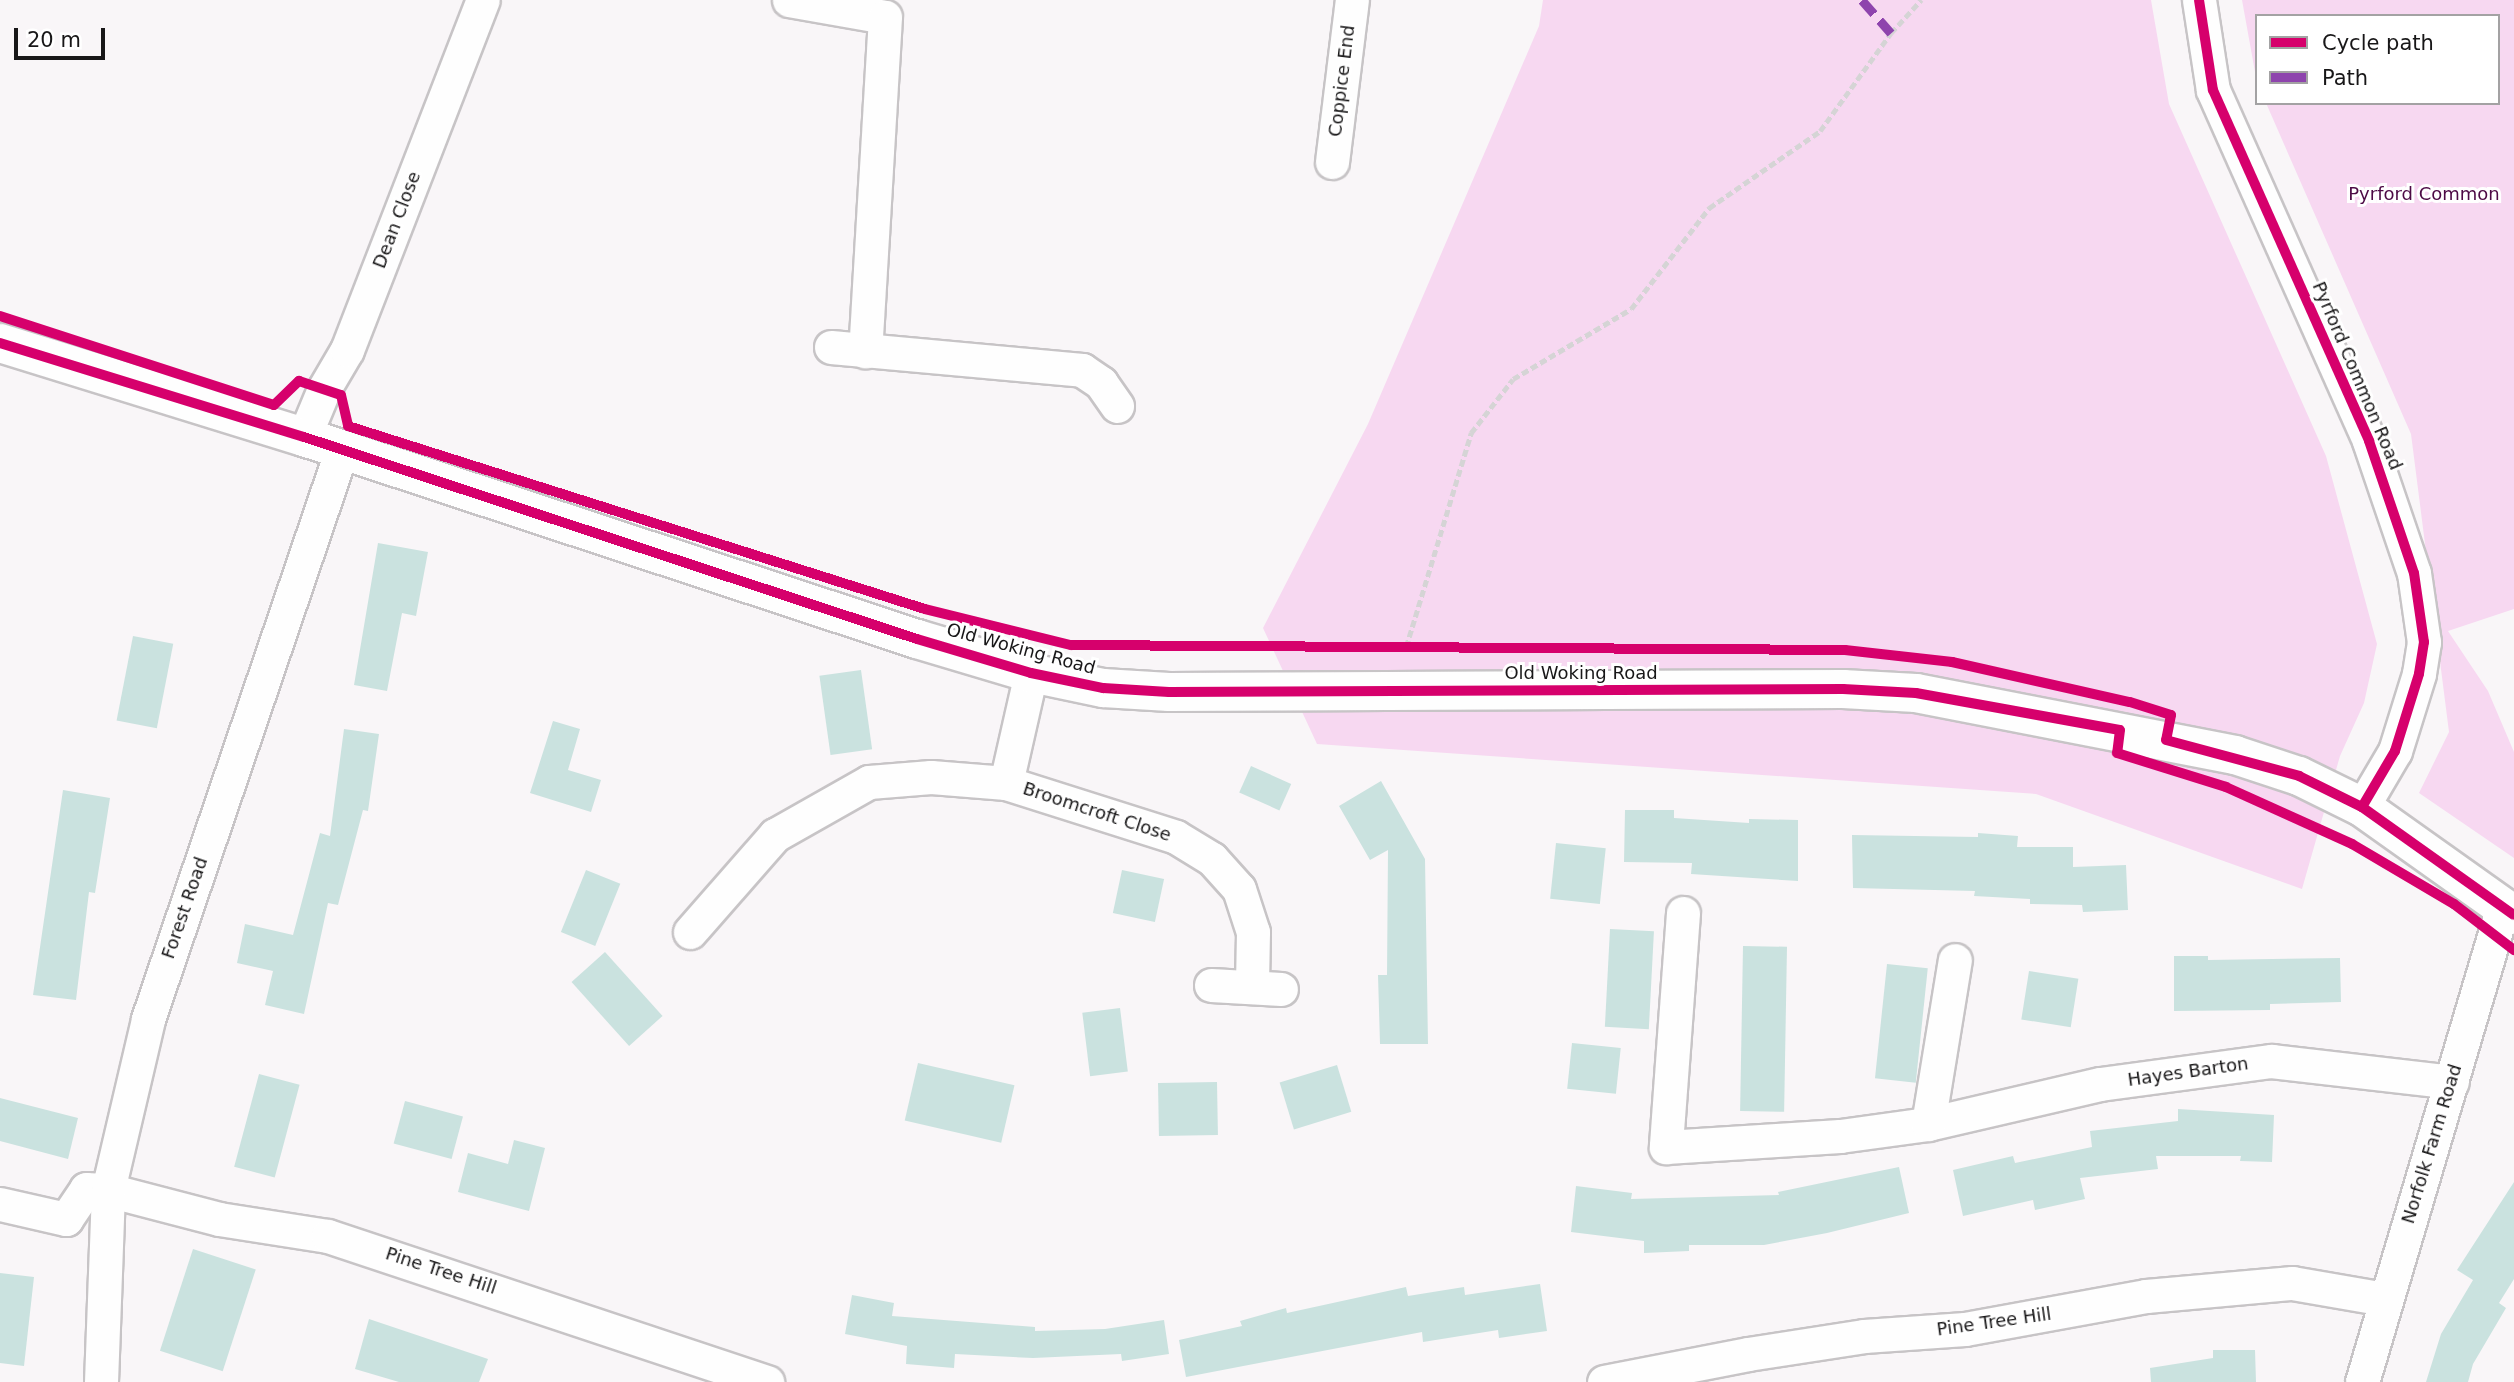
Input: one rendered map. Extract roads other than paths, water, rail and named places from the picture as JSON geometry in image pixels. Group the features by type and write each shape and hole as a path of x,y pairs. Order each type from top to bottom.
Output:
{"main road":[{"name":"Old Woking Road","path":"0,343 342,449 1031,673 1104,688 1169,692 1843,689 1916,693 2235,755 2300,776 2362,807 2508,911"}],"street":[{"name":"Dean Close","path":"304,437 324,389 347,350 483,0"},
{"path":"789,0 888,9 864,351"},
{"name":"Coppice End","path":"1332,162 1352,0"},
{"name":"Pyrford Common Road","path":"2199,0 2213,90 2369,441 2414,573 2424,642 2419,674 2395,751 2362,807"},
{"path":"831,347 1082,370 1101,383 1117,406"},
{"name":"Forest Road","path":"101,1382 108,1190 148,1019 342,449"},
{"path":"1006,783 1031,673"},
{"name":"Broomcroft Close","path":"690,932 775,835 869,782 931,777 1006,783 1176,837 1212,859 1238,889 1253,932 1267,987 1211,985"},
{"name":"Norfolk Farm Road","path":"2362,1382 2452,1082 2508,911"},
{"name":"Hayes Barton","path":"1683,913 1666,1147 1840,1136 1928,1124 2100,1084 2271,1061 2452,1082"},
{"path":"1928,1124 1955,960"},
{"path":"0,1204 66,1219 86,1189 108,1190"},
{"name":"Pine Tree Hill","path":"108,1190 219,1219 340,1239 767,1382"},
{"name":"Pine Tree Hill","path":"1604,1382 1748,1354 1864,1336 1965,1329 2146,1296 2292,1283 2385,1300"}],"park label":[{"name":"Pyrford Common","path":"2424,194"}]}
